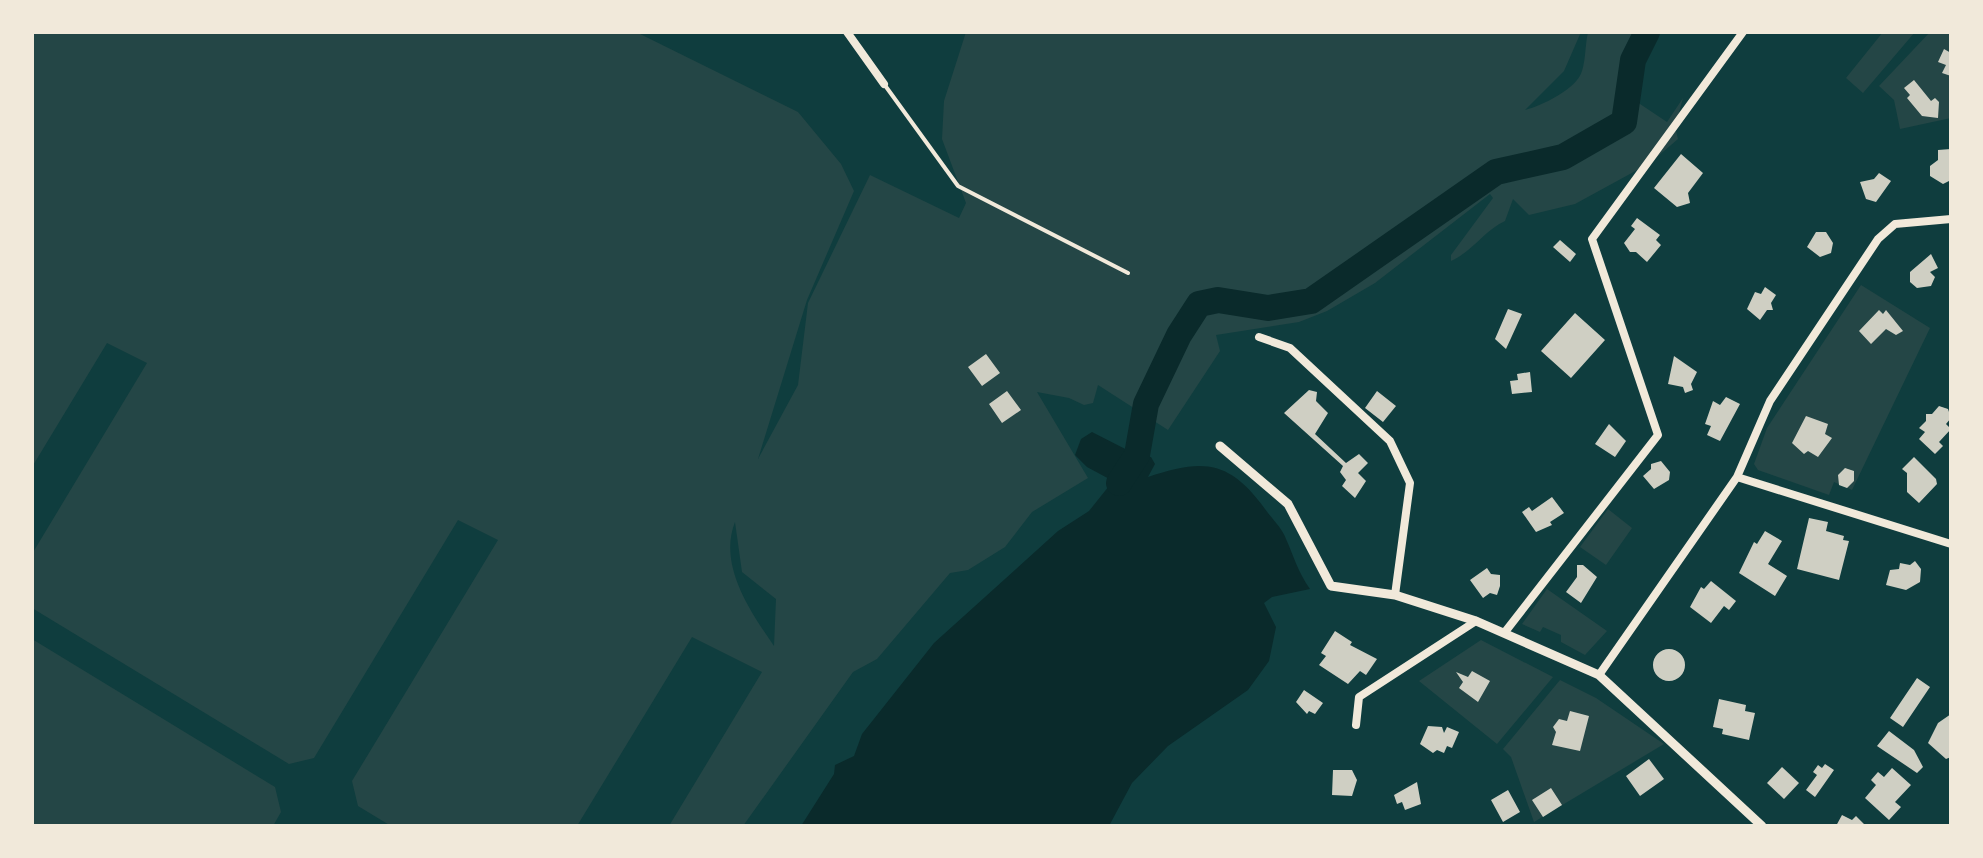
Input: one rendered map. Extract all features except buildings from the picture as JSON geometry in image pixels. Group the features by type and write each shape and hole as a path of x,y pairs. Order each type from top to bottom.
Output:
{"street":[{"path":"847,32 884,84"},
{"path":"1505,632 1658,435 1592,239 1743,32"},
{"path":"1599,675 1737,477 1770,401 1878,239 1895,224 1951,219"},
{"path":"1259,337 1290,348 1390,441 1410,483 1395,595"},
{"path":"1220,446 1288,504 1331,586 1395,595 1476,621 1599,675 1762,826"},
{"path":"1737,477 1951,544"},
{"path":"1356,725 1359,697 1476,621"}],"lane":[{"path":"884,84 958,186 1128,273"}],"shaded area":[{"path":"32,32 636,32 798,112 841,164 854,191 807,300 758,459 798,385 808,303 870,175 959,218 966,203 942,139 944,101 966,32 1581,32 1564,71 1525,110 1558,96 1579,78 1588,32 1656,32 1645,60 1637,102 1667,122 1683,98 1675,127 1678,139 1650,163 1575,204 1529,215 1513,199 1505,221 1451,261 1451,255 1493,198 1490,194 1375,283 1327,311 1299,322 1216,335 1220,351 1168,430 1098,385 1093,403 1084,405 1069,398 1037,392 1088,478 1032,512 1005,547 968,570 950,573 877,659 853,672 743,826 669,826 762,672 692,637 577,826 391,826 358,806 352,781 498,540 458,520 314,758 289,764 32,608 32,554 147,363 107,343 32,467","holes":["735,522 742,572 776,599 774,646 739,587 731,555"]},
{"path":"1883,32 1915,32 1863,93 1846,78"},
{"path":"1930,32 1951,32 1951,118 1900,129 1894,100 1879,86"},
{"path":"1861,285 1930,328 1852,490 1834,482 1829,495 1758,470 1754,464 1767,428"},
{"path":"1092,432 1137,455 1151,457 1155,464 1148,477 1199,466 1226,472 1252,493 1282,531 1310,589 1272,597 1264,603 1276,627 1269,661 1248,690 1168,746 1132,783 1109,826 801,826 834,774 835,765 854,756 862,734 934,643 1058,531 1089,511 1113,481 1087,467 1075,455 1081,439"},
{"path":"1608,509 1632,528 1606,565 1580,547"},
{"path":"1547,589 1607,631 1585,655 1561,642 1561,635 1543,627 1540,632 1522,624"},
{"path":"32,639 275,787 281,812 273,826 32,826"},
{"path":"1481,640 1553,677 1497,744 1419,681"},
{"path":"1560,680 1596,698 1664,744 1534,822 1511,757 1503,749"}],"waterway":[{"path":"1119,483 1137,455 1146,404 1179,335 1199,304 1218,300 1268,308 1311,301 1496,172 1563,157 1624,122 1633,60 1647,32"}]}
